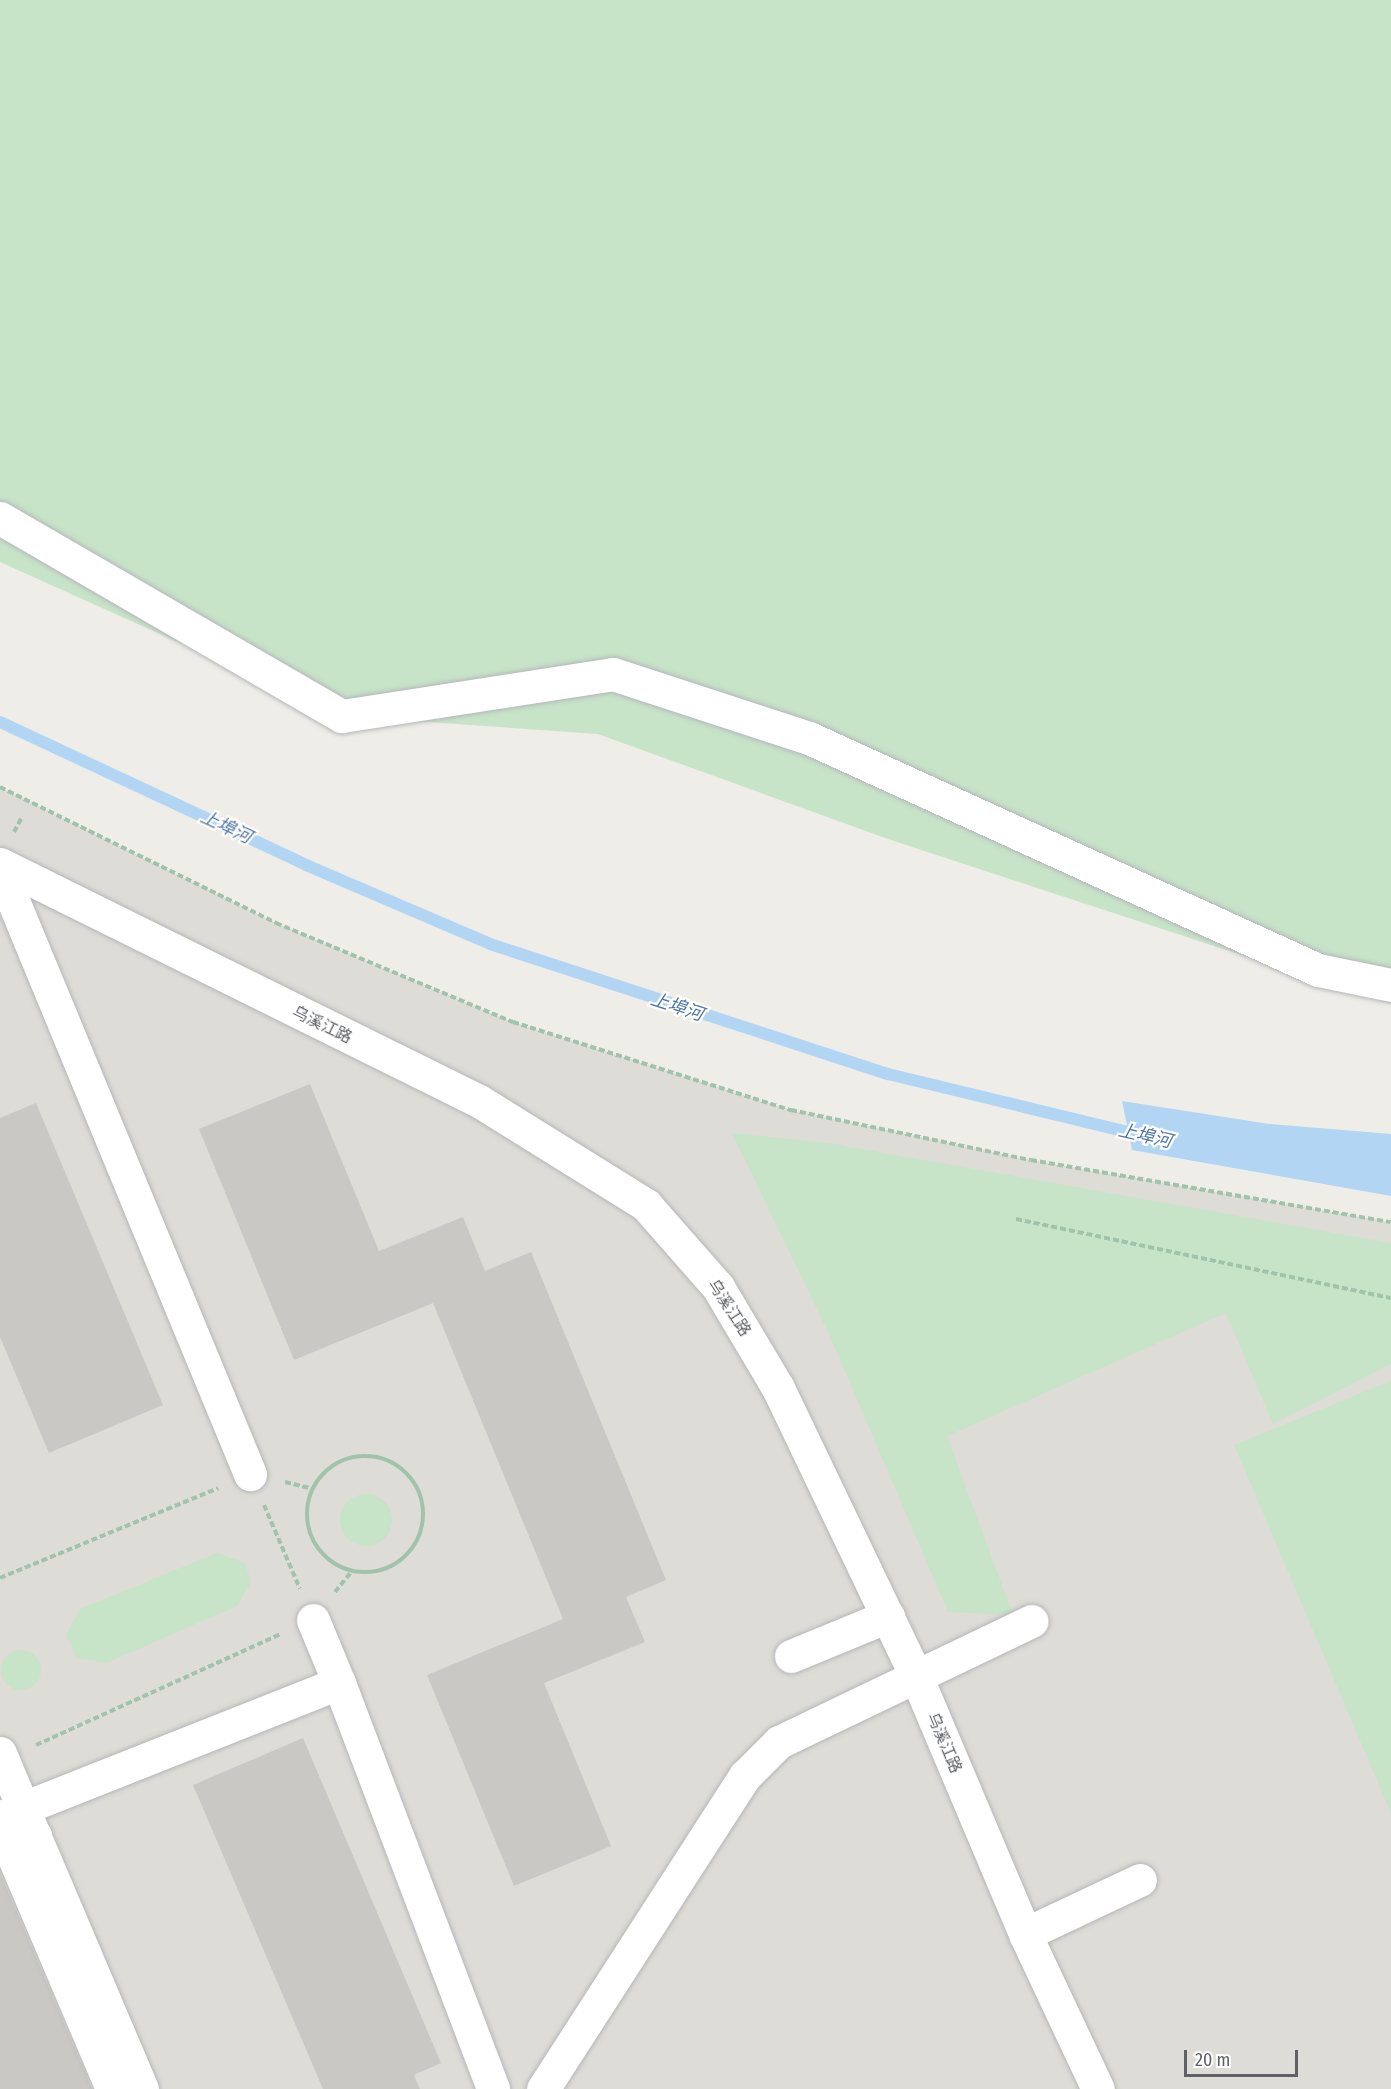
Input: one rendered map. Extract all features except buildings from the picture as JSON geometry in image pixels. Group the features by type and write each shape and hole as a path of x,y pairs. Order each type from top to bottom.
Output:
{"street":[{"path":"0,518 342,716 613,674 809,738 1318,970 1391,985"},
{"name":"乌溪江路","path":"0,864 479,1101 646,1205 718,1287 778,1388 917,1678 1025,1934 1098,2089"},
{"path":"0,869 250,1474"},
{"path":"791,1656 888,1616"},
{"path":"313,1620 493,2089"},
{"path":"543,2089 745,1776 779,1742 917,1678 1031,1621"},
{"path":"11,1831 339,1683"},
{"path":"1,1756 11,1831 134,2089"},
{"path":"1025,1934 1140,1880"}],"path":[{"path":"0,787 276,923 513,1022 780,1106 1031,1160 1391,1222"},
{"path":"1016,1219 1391,1298"},
{"path":"370,1455 406,1472 424,1508 423,1526 404,1558 371,1573 335,1564 321,1552 307,1518 309,1498 332,1465 370,1455"},
{"path":"0,1578 250,1474 313,1620 1,1756"}],"shaded area":[{"path":"0,787 276,923 513,1022 791,1110 1031,1160 1391,1222 1391,2089 0,2089"}],"green space":[{"path":"0,0 1391,0 1391,1004 888,839 598,734 342,716 0,562"},
{"path":"732,1133 828,1143 1391,1243 1391,1364 1273,1424 1226,1313 947,1436 1013,1615 948,1612 829,1334"},
{"path":"1391,1381 1391,1813 1234,1445"},
{"path":"361,1494 371,1494 385,1501 392,1520 385,1539 371,1546 361,1546 351,1542 344,1535 340,1525 340,1515 344,1505 351,1498"},
{"path":"217,1553 245,1563 251,1582 237,1606 106,1663 77,1658 66,1635 80,1609"},
{"path":"21,1650 29,1651 35,1656 40,1662 40,1678 35,1684 29,1689 21,1690 13,1689 7,1684 2,1678 1,1670 2,1662 7,1656 13,1651"}],"water":[{"path":"1122,1101 1269,1124 1391,1134 1391,1196 1132,1150"}],"waterway":[{"name":"上埠河","path":"0,722 306,865 490,944 888,1074 1144,1136"}]}
